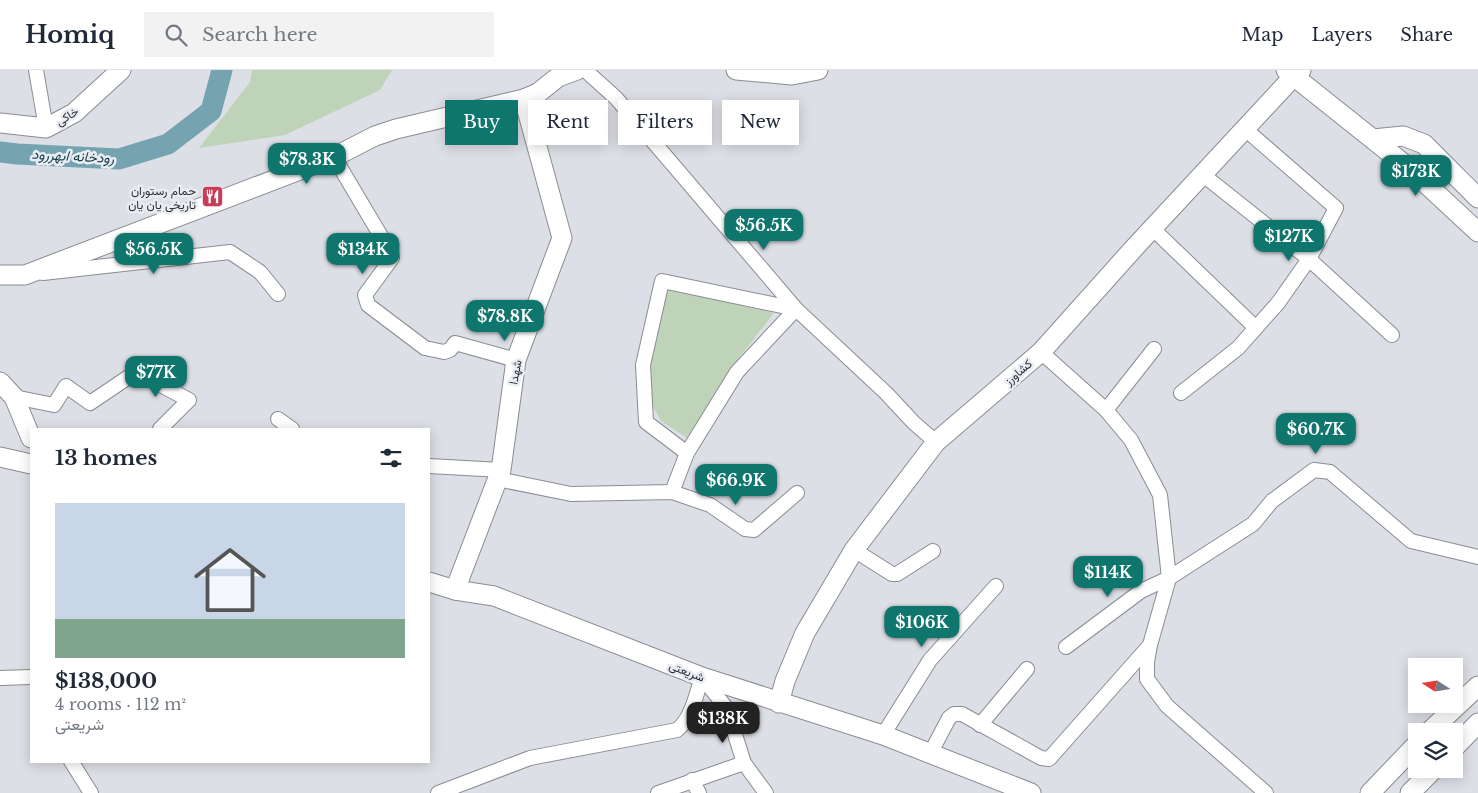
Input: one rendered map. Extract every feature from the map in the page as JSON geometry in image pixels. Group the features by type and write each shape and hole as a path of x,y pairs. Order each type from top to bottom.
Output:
{"street":[{"path":"36,70 46,128"},
{"path":"25,275 334,157 374,136 396,129 524,99 538,93 558,74 577,70"},
{"path":"585,70 616,98 796,309 936,442"},
{"path":"737,70 792,75 818,70"},
{"path":"1294,72 1409,168 1478,232"},
{"name":"کشاورز","path":"779,703 785,681 805,633 854,550 936,442 1041,352 1294,72"},
{"name":"خاکی","path":"0,123 46,128 74,113 113,73"},
{"name":"شهدا","path":"455,590 499,475 516,360 562,238 524,99"},
{"path":"1181,393 1238,348 1278,303 1309,259 1336,208 1244,129"},
{"path":"1373,139 1403,136 1424,144 1478,198"},
{"path":"334,157 391,253 392,258 388,265 365,295 368,305 425,348 444,352 450,350 455,344 516,360"},
{"path":"1202,174 1309,259 1392,335"},
{"path":"1152,228 1256,328"},
{"path":"0,275 25,275 230,252 260,272 278,294"},
{"path":"687,453 646,422 643,365 662,281 796,309"},
{"path":"672,492 687,453 737,372 796,309"},
{"path":"1106,410 1154,349"},
{"path":"1041,352 1106,410 1131,440 1160,496 1169,578 1150,645 1147,679 1167,706 1266,793"},
{"path":"14,396 54,406 66,386 90,403 136,372 189,400 161,428"},
{"path":"0,382 14,396 30,436"},
{"path":"278,419 291,428"},
{"path":"0,457 30,464"},
{"path":"430,466 499,475 571,494 672,492 710,505 745,529 754,530 797,493"},
{"path":"1066,647 1141,591 1169,578 1253,524 1272,501 1314,470 1330,472 1411,541 1478,557"},
{"path":"854,550 892,574 898,574 934,551"},
{"name":"شریعتی","path":"430,582 455,590 494,596 702,678 883,735 1031,793"},
{"path":"883,735 930,660 996,586"},
{"path":"930,754 949,718 954,714 962,714 1041,758 1049,759 1150,645"},
{"path":"980,725 1027,669"},
{"path":"0,678 30,677"},
{"path":"702,678 727,709 744,763 766,793"},
{"path":"438,793 530,758 676,730 684,724 689,715 702,678"},
{"path":"1439,723 1478,686"},
{"path":"1463,739 1478,723"},
{"path":"1370,793 1408,753"},
{"path":"72,763 91,793"},
{"path":"658,793 744,763"},
{"path":"1410,793 1425,778"},
{"path":"692,780 699,793"}],"green space":[{"path":"252,70 392,70 380,90 285,135 199,148 250,82"},
{"path":"664,289 774,313 728,372 692,441 661,421 651,403 647,378"}],"waterway":[{"name":"رودخانه ابهررود","path":"0,152 119,159 168,144 211,111 222,70"}],"place":[{"name":"حمام رستوران تاریخی یان یان","path":"212,197"}]}
